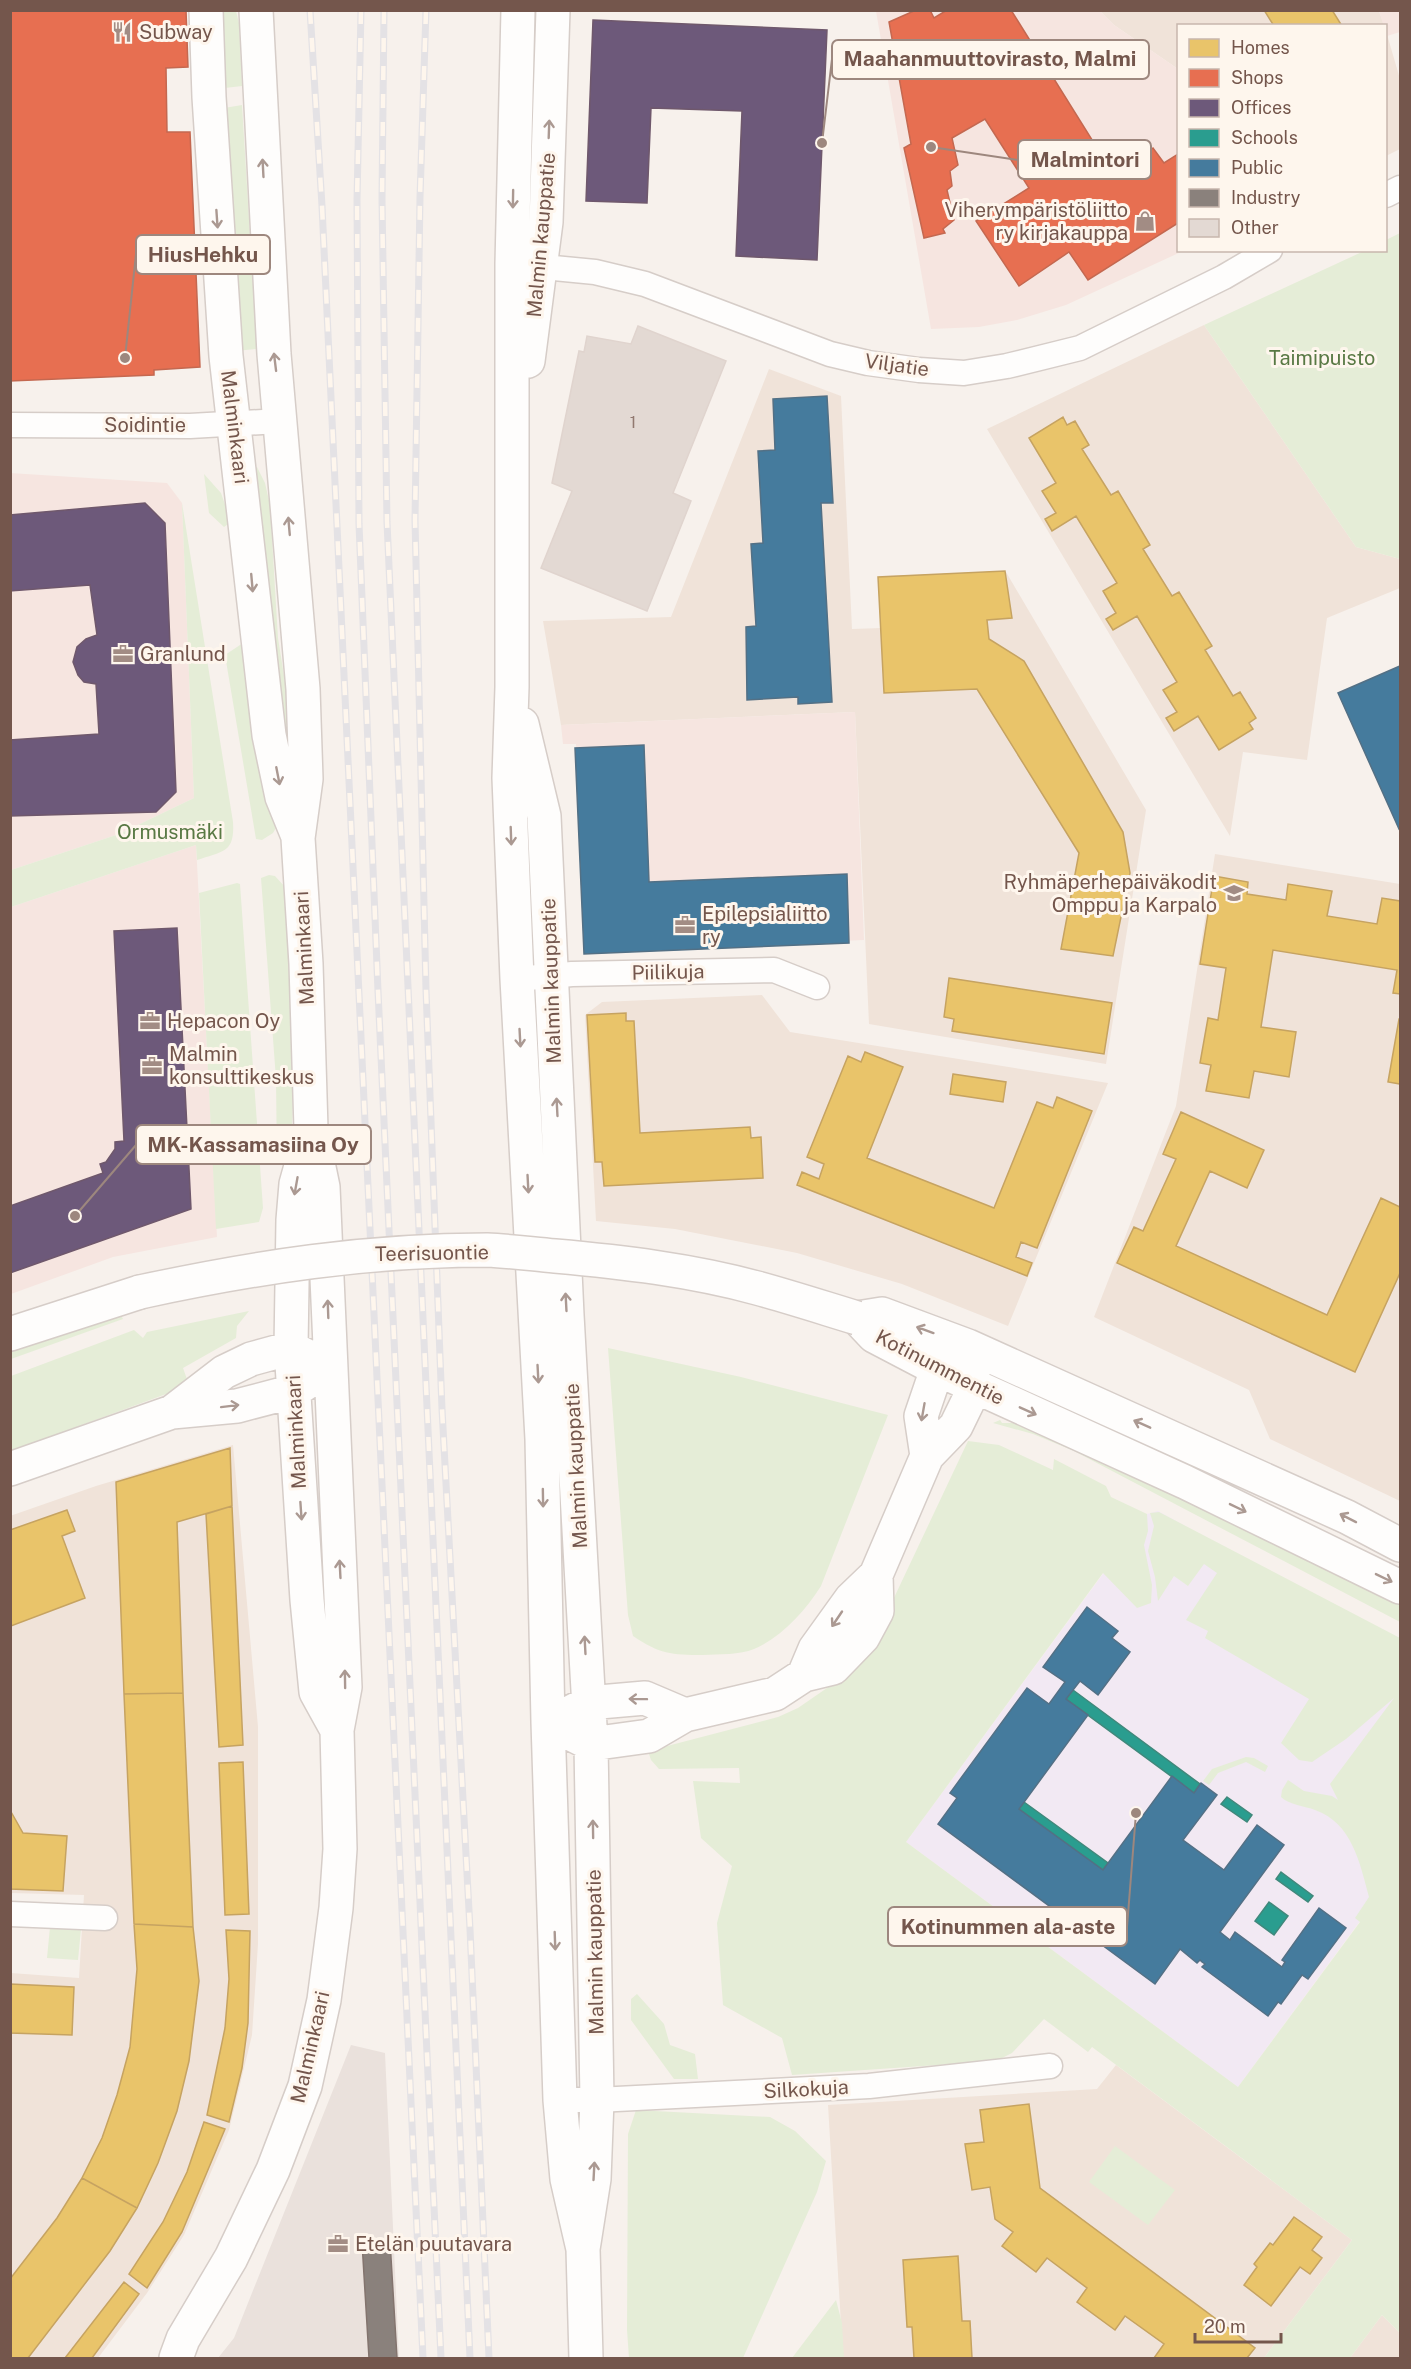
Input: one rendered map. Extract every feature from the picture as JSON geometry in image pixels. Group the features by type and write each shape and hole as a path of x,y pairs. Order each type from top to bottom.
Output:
{"main road":[{"name":"Malminkaari","path":"206,10 209,97 226,356 270,735 282,797 298,838"},
{"name":"Malminkaari","path":"175,2352 231,2258 269,2179 305,2086 324,2000 336,1908 340,1849 337,1730 345,1688 323,1187 311,1129 306,964 298,838 306,779 303,689 273,332 256,10"},
{"name":"Malmin kauppatie","path":"518,10 526,265 511,458 512,687 509,778 517,980 542,1439 560,2100 567,2179 583,2249"},
{"name":"Malmin kauppatie","path":"526,265 546,222 553,10"},
{"name":"Malmin kauppatie","path":"512,687 544,816 567,1315 591,1744 597,2100 594,2179 583,2249 586,2358"},
{"name":"Malminkaari","path":"311,1129 296,1184 293,1220 291,1348 307,1600 316,1692 337,1730"},
{"name":"Teerisuontie","path":"10,1334 140,1292 229,1273 302,1261 366,1254 488,1250 598,1260 681,1272 755,1287 871,1323"},
{"name":"Kotinummentie","path":"871,1323 968,1346 1347,1517 1401,1545"},
{"name":"Kotinummentie","path":"871,1323 937,1369 1185,1482 1401,1587"},
{"path":"548,1722 591,1744 649,1736 685,1715 775,1694 804,1675 833,1668 863,1637 877,1611 876,1575 927,1456 956,1426 975,1387 968,1346 937,1369 921,1416 927,1456"},
{"path":"172,1412 224,1372 251,1359 291,1348 330,1368"},
{"path":"10,1469 172,1412 237,1406 294,1391 330,1368"},
{"path":"548,1722 588,1703 645,1698 685,1715"}],"street":[{"path":"1387,195 1401,188"},
{"name":"Viljatie","path":"526,265 595,272 645,284 830,354 868,363 919,370 964,372 1007,366 1080,348 1224,277 1267,252"},
{"name":"Soidintie","path":"10,425 190,426 280,421"},
{"name":"Piilikuja","path":"517,980 572,974 774,970 817,987"},
{"path":"10,1914 105,1918"},
{"name":"Silkokuja","path":"560,2100 868,2086 1050,2066"}],"shaded area":[{"path":"876,11 1100,11 1114,25 1177,68 1177,252 1181,252 1066,305 1017,320 979,327 931,329"},
{"path":"1100,11 1379,11 1384,24 1177,24 1177,68 1114,25"},
{"path":"1379,11 1400,11 1400,32 1387,36 1387,24 1383,24"},
{"path":"1387,34 1400,79 1400,149 1387,156"},
{"path":"1204,325 1356,547 1400,559 1400,588 1327,618 1307,760 1243,752 1230,836 987,429"},
{"path":"769,369 841,396 852,629 881,628 879,576 1006,572 1146,810 1106,1064 869,1024 855,712 561,725 543,621 671,617"},
{"path":"10,473 167,483 182,503 194,798 119,834 11,870"},
{"path":"855,712 864,940 585,951 576,744 563,744 561,725"},
{"path":"196,845 217,1237 113,1257 11,1294 11,907"},
{"path":"1215,854 1400,884 1400,1501 1270,1439 1249,1390 1094,1317 1176,1106"},
{"path":"762,995 790,1032 1108,1083 1008,1326 902,1284 797,1253 675,1229 596,1221 585,1015 602,1002"},
{"path":"233,1445 258,1727 258,1944 252,2035 229,2130 184,2235 147,2293 98,2358 11,2358 11,1973 79,1978 84,1895 11,1893 10,1516 96,1486"},
{"path":"1158,1511 1400,1645 1385,1887 1238,2087 906,1842 1147,1514"},
{"path":"351,2045 385,2053 399,2358 218,2358 234,2338"},
{"path":"1116,2065 1352,2240 1264,2358 843,2358 828,2105 1097,2089"},
{"path":"1382,2315 1400,2333 1400,2358 1350,2358"}],"green space":[{"path":"222,11 236,11 239,23 242,86 225,88"},
{"path":"242,105 257,349 235,351 224,108"},
{"name":"Taimipuisto","path":"1400,233 1400,559 1356,547 1204,325 1362,252 1387,252 1387,240"},
{"path":"257,467 265,483 270,505 278,638 296,751 291,777 277,692 253,468"},
{"path":"204,474 221,493 231,522 224,527 209,513"},
{"name":"Ormusmäki","path":"182,503 233,822 232,840 226,849 197,860 196,845 11,907 11,870 119,834 194,798"},
{"path":"246,641 277,826 273,833 262,840 256,839 225,655"},
{"path":"269,875 275,876 285,887 292,1024 293,1093 290,1161 277,1165 276,1079 261,878"},
{"path":"240,884 263,1208 259,1222 216,1229 199,893"},
{"path":"249,1311 237,1326 236,1338 183,1368 188,1382 177,1390 11,1451 11,1376 134,1330 143,1338 147,1332"},
{"path":"121,1315 123,1319 11,1359 11,1351"},
{"path":"608,1348 741,1377 888,1415 821,1586 792,1622 764,1644 736,1653 682,1655 651,1647 633,1636 628,1615"},
{"path":"1000,1420 1002,1423 1027,1423 1400,1599 1400,1622 1074,1451 1033,1434 993,1423"},
{"path":"968,1441 999,1445 1053,1470 1054,1459 1106,1486 1111,1497 1147,1514 1148,1531 1144,1545 1152,1585 1151,1603 1137,1608 1103,1573 906,1842 1238,2087 1360,1922 1355,1918 1369,1897 1358,1858 1346,1834 1338,1824 1315,1810 1284,1800 1281,1797 1282,1790 1288,1780 1304,1791 1332,1796 1338,1800 1330,1784 1394,1698 1346,1739 1312,1762 1299,1760 1281,1743 1309,1699 1205,1638 1208,1631 1186,1620 1217,1573 1204,1564 1188,1586 1174,1576 1158,1601 1148,1551 1154,1526 1150,1513 1159,1512 1400,1638 1400,2333 1382,2315 1350,2358 1264,2358 1352,2240 1092,2047 1088,2052 1044,2019 1012,2053 996,2061 792,2075 782,2038 723,2005 717,1923 732,1866 701,1838 693,1781 740,1783 739,1768 659,1769 651,1760 648,1751 778,1717 798,1708 840,1679 884,1619"},
{"path":"1246,1757 1254,1758 1268,1766 1265,1772 1246,1762 1218,1773 1209,1785 1203,1781 1212,1769"},
{"path":"50,1927 81,1929 78,1960 47,1958"},
{"path":"637,1994 664,2024 670,2045 695,2054 698,2079 674,2079 631,2020 631,1999"},
{"path":"636,2110 770,2117 795,2131 826,2161 817,2192 743,2358 629,2358 627,2330 628,2134"},
{"path":"1115,2146 1175,2190 1148,2225 1089,2182"},
{"path":"836,2300 842,2323 844,2358 792,2358"}],"building: Homes":[{"path":"1264,10 1332,10 1341,24 1273,24"},
{"path":"1063,417 1067,425 1075,421 1089,445 1082,449 1111,495 1118,491 1150,545 1143,549 1172,596 1179,592 1212,646 1205,650 1233,696 1240,692 1256,718 1249,723 1253,729 1219,750 1198,716 1174,731 1166,718 1177,712 1163,690 1177,682 1137,616 1113,630 1106,619 1116,613 1103,591 1117,583 1076,516 1052,531 1045,519 1056,513 1042,491 1056,483 1029,438"},
{"path":"1005,571 1012,618 987,620 989,639 1024,661 1123,832 1130,873 1113,956 1061,949 1079,853 977,689 884,693 878,577"},
{"path":"1214,876 1248,882 1247,894 1286,900 1288,884 1332,891 1327,916 1377,924 1382,898 1400,901 1400,994 1393,993 1397,970 1273,950 1261,1027 1296,1032 1289,1077 1254,1071 1249,1098 1206,1091 1211,1065 1200,1063 1208,1018 1218,1020 1226,968 1200,964"},
{"path":"949,978 1112,1003 1104,1054 952,1031 954,1019 944,1017"},
{"path":"626,1013 626,1021 634,1021 640,1133 750,1127 751,1138 761,1137 763,1178 604,1186 602,1162 595,1162 587,1015"},
{"path":"1400,1019 1400,1084 1388,1082"},
{"path":"865,1052 903,1067 867,1158 994,1208 1037,1102 1053,1108 1057,1097 1092,1111 1037,1248 1021,1242 1016,1257 1032,1263 1027,1276 797,1185 802,1172 819,1179 824,1164 807,1157 848,1056 861,1062"},
{"path":"953,1074 1006,1082 1003,1102 950,1094"},
{"path":"1181,1112 1264,1150 1247,1188 1210,1171 1176,1246 1327,1315 1381,1198 1400,1207 1400,1273 1355,1372 1117,1263 1134,1227 1143,1231 1176,1159 1163,1154"},
{"path":"230,1448 232,1506 177,1522 183,1693 124,1694 116,1482"},
{"path":"232,1506 243,1745 219,1747 206,1514"},
{"path":"67,1510 75,1531 62,1536 85,1598 11,1626 10,1530"},
{"path":"183,1693 193,1927 134,1924 124,1694"},
{"path":"243,1762 249,1914 225,1915 219,1763"},
{"path":"10,1810 23,1833 67,1836 63,1891 10,1889"},
{"path":"134,1924 193,1927 199,1981 189,2061 177,2111 158,2163 137,2208 82,2178 102,2138 130,2047 137,1969"},
{"path":"226,1930 250,1931 248,2023 242,2068 229,2122 207,2115 225,2028 229,1979"},
{"path":"10,1984 74,1987 72,2035 10,2033"},
{"path":"1029,2104 1040,2188 1255,2348 1247,2358 1154,2358 1164,2344 1125,2316 1115,2330 1077,2302 1087,2288 1047,2258 1036,2272 1002,2246 1013,2232 995,2219 990,2187 972,2190 965,2144 984,2142 980,2110"},
{"path":"204,2122 225,2129 182,2232 147,2288 129,2274 163,2222 187,2172"},
{"path":"82,2178 137,2208 110,2251 28,2358 10,2358 10,2279 57,2218"},
{"path":"1294,2217 1322,2237 1312,2250 1322,2258 1310,2274 1300,2267 1271,2306 1244,2285 1257,2267 1254,2264 1270,2243 1273,2245"},
{"path":"958,2256 962,2321 970,2321 972,2358 914,2358 912,2327 907,2327 903,2260"},
{"path":"124,2282 139,2294 92,2358 65,2358"}],"building: Shops":[{"path":"10,10 186,10 188,67 166,68 167,132 190,132 200,367 154,370 154,375 10,381"},
{"path":"916,10 930,10 934,18 947,10 1011,10 1099,151 1093,155 1109,179 1153,148 1164,163 1177,155 1177,224 1088,280 1069,252 1019,286 976,221 1029,188 985,119 952,138 958,165 950,171 952,186 947,190 954,220 943,229 945,233 924,238 904,148 911,144 889,22"}],"building: Offices":[{"path":"593,20 827,30 817,260 736,256 742,111 651,108 647,203 586,201"},
{"name":"Granlund","path":"145,503 165,523 176,792 156,812 10,816 10,740 99,734 96,684 84,682 78,675 73,662 77,647 86,639 97,635 90,585 10,591 10,515"},
{"name":"Malmin konsulttikeskus","path":"177,928 191,1209 10,1273 10,1206 103,1173 100,1164 106,1162 115,1149 115,1142 124,1141 114,931"}],"building: Schools":[{"path":"1073,1690 1200,1784 1194,1793 1066,1699"},
{"path":"1227,1797 1252,1815 1247,1822 1221,1804"},
{"path":"1024,1802 1108,1863 1103,1870 1019,1809"},
{"path":"1281,1872 1313,1896 1308,1902 1276,1879"},
{"path":"1269,1902 1288,1916 1274,1935 1255,1921"}],"building: Public":[{"path":"827,396 833,503 821,503 832,702 798,704 798,697 747,700 746,627 756,626 751,544 763,543 758,451 775,450 773,399"},
{"path":"1400,666 1400,828 1399,829 1338,693"},
{"path":"644,745 649,882 847,874 849,943 584,954 575,748"},
{"path":"1087,1607 1118,1631 1112,1638 1130,1652 1098,1695 1080,1681 1066,1699 1088,1715 1019,1809 1103,1870 1172,1776 1194,1793 1201,1783 1217,1795 1183,1840 1224,1870 1257,1825 1284,1845 1220,1932 1230,1940 1235,1932 1282,1967 1285,1962 1282,1960 1319,1908 1346,1928 1308,1979 1302,1975 1281,2004 1278,2002 1268,2016 1202,1967 1205,1964 1200,1960 1197,1963 1180,1949 1155,1984 938,1824 957,1798 950,1793 1027,1688 1049,1704 1065,1682 1043,1667"}],"building: Industry":[{"path":"390,2241 397,2358 369,2358 362,2242"}],"building: Other":[{"path":"638,326 726,361 673,493 691,501 647,611 541,568 572,491 552,483 579,351 584,352 587,336 631,344"}],"railway":[{"path":"310,10 322,206 423,2358"},
{"path":"361,10 357,200 359,524 378,991 441,2358"},
{"path":"384,10 382,199 387,522 470,2358"},
{"path":"426,10 420,197 415,520 426,990 442,1409 470,1929 489,2358"}],"place":[{"name":"Subway","path":"122,32"},
{"name":"Maahanmuuttovirasto, Malmi","path":"822,143"},
{"name":"Malmintori","path":"931,147"},
{"name":"Viherympäristöliitto ry kirjakauppa","path":"1145,221"},
{"name":"HiusHehku","path":"125,358"},
{"name":"Granlund","path":"123,654"},
{"name":"Ryhmäperhepäiväkodit Omppu ja Karpalo","path":"1234,893"},
{"name":"Epilepsialiitto ry","path":"685,925"},
{"name":"Hepacon Oy","path":"150,1021"},
{"name":"Malmin konsulttikeskus","path":"152,1066"},
{"name":"MK-Kassamasiina Oy","path":"75,1216"},
{"name":"Kotinummen ala-aste","path":"1136,1813"},
{"name":"Etelän puutavara","path":"338,2244"}]}
